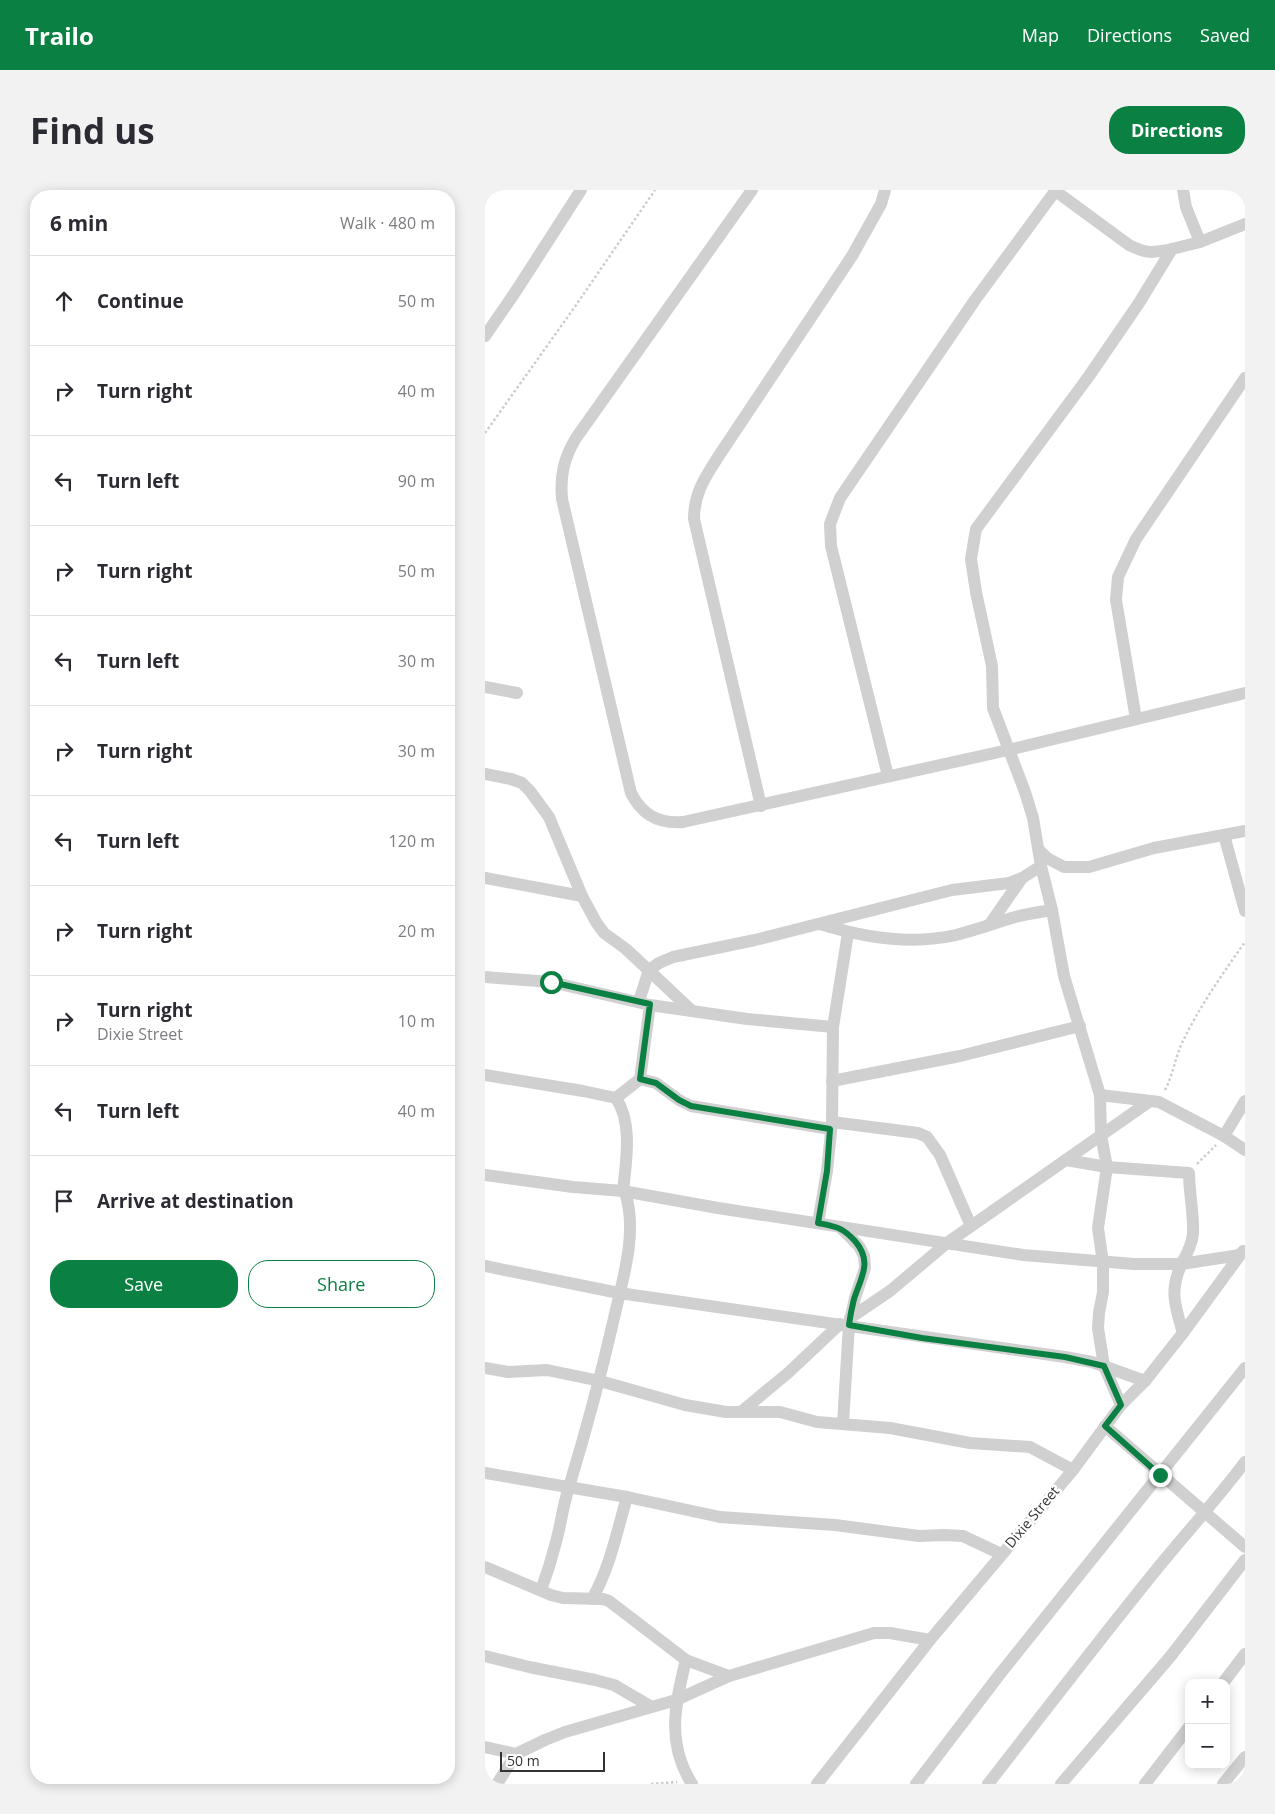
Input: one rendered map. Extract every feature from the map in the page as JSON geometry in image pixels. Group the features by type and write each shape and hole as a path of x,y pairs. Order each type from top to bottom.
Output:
{"street":[{"path":"485,336 581,190"},
{"path":"752,190 576,438 568,452 563,467 562,499 631,793 643,811 652,817 673,823 761,806 1008,750 1245,693"},
{"path":"761,806 694,519 694,506 697,493 720,454 852,256 881,204 885,190"},
{"path":"888,776 831,546 830,524 840,498 975,300 1055,190 1129,245 1143,252 1153,253 1201,242 1245,224"},
{"path":"1183,190 1186,207 1201,242"},
{"path":"1121,1405 1104,1366 1098,1328 1103,1292 1103,1263 1098,1228 1107,1166 1101,1135 1100,1096 1080,1026 1063,976 1052,910 1041,866 1033,818 993,708 992,666 971,559 976,529 1089,376 1139,304 1172,249"},
{"path":"1136,719 1116,600 1118,577 1136,539 1245,378"},
{"path":"485,686 517,693"},
{"path":"485,774 522,783 549,817 582,896 596,922 604,932 626,949 691,1010"},
{"path":"1039,850 1047,858 1064,867 1083,867 1103,864 1154,848 1245,831"},
{"path":"1224,835 1245,911"},
{"path":"485,1074 616,1098 640,1079 649,970 659,963 692,952 755,940 934,894 1004,884 1022,878 1041,866"},
{"path":"485,878 582,896"},
{"path":"990,924 1022,878"},
{"path":"820,924 847,933 885,938 914,939 955,935 1017,917 1052,910"},
{"path":"818,1223 827,1171 831,1125 833,1027 847,933"},
{"path":"485,977 551,982 645,1003 747,1018 833,1027"},
{"path":"833,1081 960,1056 1080,1026"},
{"path":"640,1079 656,1083 679,1100 691,1106 831,1125 918,1133 927,1137 940,1155 971,1226"},
{"path":"1100,1096 1154,1101 1223,1136 1245,1150"},
{"path":"541,1590 556,1542 568,1488 579,1457 599,1381 619,1293 630,1226 628,1200 624,1191 627,1155 625,1118 616,1098"},
{"path":"741,1412 846,1323 890,1291 947,1243 1101,1135 1154,1101"},
{"path":"1223,1136 1245,1101"},
{"path":"1066,1160 1107,1166 1189,1172 1193,1234 1174,1288 1174,1298 1183,1333"},
{"path":"485,1175 573,1187 624,1191 718,1208 1023,1255 1103,1263 1181,1264 1243,1252"},
{"path":"840,1227 859,1246 864,1256 865,1268 846,1323 843,1423"},
{"name":"Dixie Street","path":"817,1784 930,1640 1073,1470 1121,1405 1145,1381 1243,1252"},
{"path":"485,1266 619,1293 846,1323 922,1338 1065,1357 1104,1366 1145,1381"},
{"path":"485,1368 508,1372 547,1370 599,1381 685,1405 726,1412 779,1412 817,1422 891,1428 970,1443 1030,1447 1073,1470"},
{"path":"916,1784 1000,1674 1245,1368"},
{"path":"1105,1426 1245,1547"},
{"path":"988,1784 1143,1586 1205,1513 1245,1462"},
{"path":"485,1473 627,1497 720,1517 835,1526 919,1536 944,1534 963,1536 1001,1554"},
{"path":"592,1599 607,1566 627,1497"},
{"path":"1061,1784 1170,1657 1245,1560"},
{"path":"485,1567 551,1595 563,1598 609,1601 686,1660 729,1676"},
{"path":"497,1784 517,1754 545,1740 650,1706 676,1700 729,1676 874,1634 890,1633 930,1640"},
{"path":"1226,1679 1245,1654"},
{"path":"485,1656 604,1682 613,1685 650,1706"},
{"path":"686,1660 676,1700 675,1737 682,1766 691,1783"},
{"path":"1145,1784 1185,1732"},
{"path":"485,1747 517,1754"},
{"path":"1223,1784 1245,1757"}],"path":[{"path":"485,433 575,308 655,190"},
{"path":"1154,1101 1171,1077 1181,1044 1203,1006 1245,942"},
{"path":"1189,1172 1223,1136"},
{"path":"651,1784 691,1783"}],"route":[{"path":"551,982 650,1004 640,1079 656,1083 684,1103 691,1106 830,1129 827,1171 818,1223 840,1227 859,1246 864,1256 865,1268 855,1298 849,1325 922,1338 1065,1357 1104,1366 1121,1405 1105,1426 1160,1475"}]}
